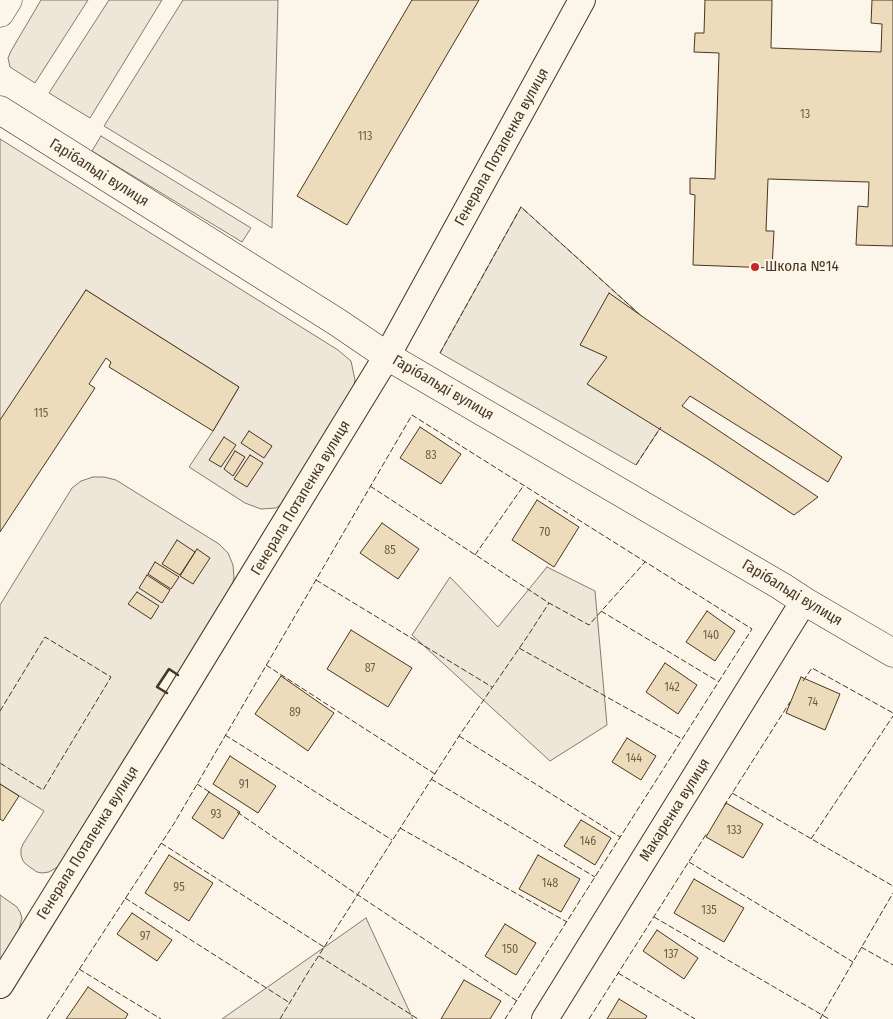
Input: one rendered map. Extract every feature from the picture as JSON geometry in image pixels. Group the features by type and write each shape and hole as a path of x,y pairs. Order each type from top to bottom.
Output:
{"street":[{"path":"0,13 8,0"},
{"name":"Генерала Потапенка вулиця","path":"0,985 387,356 582,0"},
{"name":"Гарібальді вулиця","path":"0,110 338,322 387,356 893,653"},
{"name":"Макаренка вулиця","path":"545,1019 804,601"}],"shaded area":[{"path":"41,0 88,0 35,83 10,67 8,58"},
{"path":"109,0 162,0 90,118 49,93"},
{"path":"183,0 278,0 272,228 104,126"},
{"path":"101,136 251,228 242,242 92,151"},
{"path":"0,139 338,350 351,361 355,380 352,395 288,499 276,508 261,509 245,503 189,467 239,387 86,290 0,422"},
{"path":"521,207 699,368 636,465 440,353"},
{"path":"93,477 116,480 219,544 228,553 233,565 234,578 231,591 178,675 168,669 158,687 167,693 59,866 49,872 42,873 37,872 23,861 21,849 44,811 0,784 0,605 72,488 81,481"},
{"path":"547,567 595,591 607,725 550,761 412,635 450,577 498,627"},
{"path":"0,895 17,907 22,918 19,929 0,961"},
{"path":"366,918 413,1019 222,1019"}],"building":[{"path":"412,0 479,0 347,225 297,196"},
{"path":"705,0 772,0 771,48 881,52 882,24 871,23 872,0 893,0 893,246 856,245 858,206 868,207 869,182 768,179 766,231 774,231 772,268 693,265 695,195 690,194 690,178 715,179 719,53 694,52 695,33 704,33"},
{"path":"86,290 239,387 213,431 109,367 111,362 106,358 89,384 95,388 0,532 0,420"},
{"path":"609,293 842,457 828,482 690,396 682,406 818,497 794,515 587,384 607,357 580,345"},
{"path":"420,427 461,454 441,484 400,458"},
{"path":"249,431 272,446 264,458 241,443"},
{"path":"224,437 236,445 221,467 209,460"},
{"path":"235,451 245,457 233,476 224,469"},
{"path":"250,455 263,463 247,487 234,479"},
{"path":"537,500 579,527 554,567 512,540"},
{"path":"382,523 419,549 398,579 360,553"},
{"path":"177,540 195,552 180,575 162,564"},
{"path":"197,549 210,558 193,584 180,576"},
{"path":"155,562 179,577 171,589 148,574"},
{"path":"147,575 170,590 162,603 139,588"},
{"path":"137,592 159,606 151,619 128,604"},
{"path":"707,611 735,631 715,661 686,642"},
{"path":"351,630 412,668 388,707 327,669"},
{"path":"665,663 697,685 678,714 646,692"},
{"path":"281,676 334,713 308,751 255,714"},
{"path":"801,677 840,694 825,730 786,713"},
{"path":"627,738 656,756 641,780 612,762"},
{"path":"230,756 276,786 258,813 213,784"},
{"path":"0,784 19,796 3,821 0,819"},
{"path":"209,792 240,812 223,839 192,818"},
{"path":"726,803 763,824 743,858 706,837"},
{"path":"581,820 611,838 595,865 564,846"},
{"path":"169,855 213,883 189,921 145,893"},
{"path":"538,855 580,879 561,912 519,889"},
{"path":"694,879 744,908 724,942 674,913"},
{"path":"132,913 172,940 157,961 117,934"},
{"path":"505,924 536,943 516,975 485,956"},
{"path":"657,930 698,958 684,979 643,951"},
{"path":"464,980 501,1001 490,1019 441,1019"},
{"path":"88,987 128,1014 125,1019 66,1019"},
{"path":"619,999 647,1016 645,1019 607,1019"}],"fence":[{"path":"440,353 521,207 638,313"},
{"path":"47,1019 175,822 412,415 752,629 505,1019"},
{"path":"636,465 661,427"},
{"path":"475,555 524,485"},
{"path":"370,486 549,603 589,625 645,562"},
{"path":"316,580 492,687"},
{"path":"280,1019 459,736 549,603"},
{"path":"601,611 719,682"},
{"path":"0,711 45,637 111,677 43,790 0,763"},
{"path":"519,648 682,739"},
{"path":"266,665 435,774"},
{"path":"803,681 812,668 893,713"},
{"path":"724,806 790,702"},
{"path":"811,839 893,716"},
{"path":"225,735 392,840"},
{"path":"459,736 620,837"},
{"path":"431,779 595,877"},
{"path":"197,784 211,793"},
{"path":"732,793 893,886"},
{"path":"237,812 517,1001"},
{"path":"400,828 567,922"},
{"path":"589,1019 707,833"},
{"path":"161,843 324,947"},
{"path":"689,862 853,962"},
{"path":"820,1019 893,893"},
{"path":"125,898 290,1003"},
{"path":"654,917 829,1019"},
{"path":"861,947 893,965"},
{"path":"319,956 418,1019"},
{"path":"79,969 161,1019"},
{"path":"618,973 695,1019"}],"wall":[{"path":"167,693 157,687 169,669 178,675"}],"place":[{"name":"Школа №14","path":"755,267"}]}
